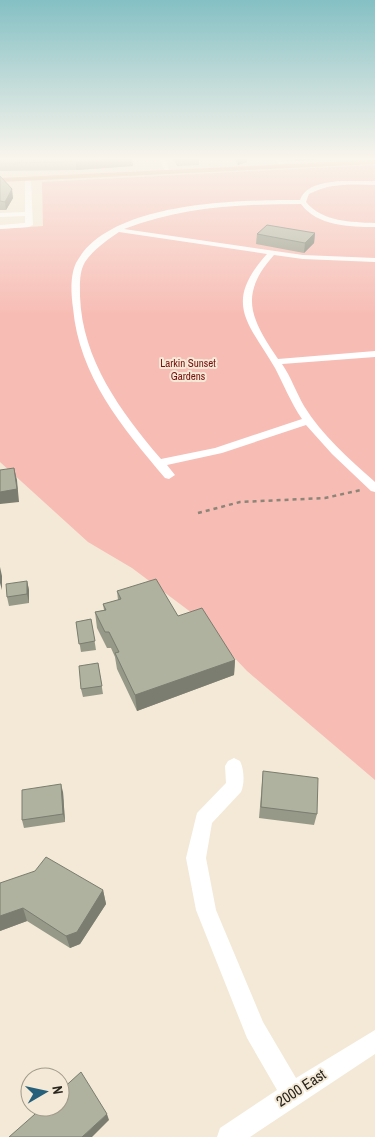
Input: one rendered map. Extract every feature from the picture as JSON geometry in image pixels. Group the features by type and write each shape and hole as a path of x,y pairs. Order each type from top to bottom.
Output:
{"street":[{"path":"169,475 129,430 104,394 88,359 80,334 76,307 76,275 78,268 90,250 105,238 118,230 153,216 177,211"},
{"path":"311,211 331,220 375,225"},
{"path":"0,215 29,214 29,225 0,227"},
{"path":"118,230 272,253 326,259 375,260"},
{"path":"272,253 254,276 246,300 252,326 275,362 302,411 335,450 374,487"},
{"path":"275,362 375,354"},
{"path":"158,463 218,451 309,420"},
{"path":"234,766 235,786 204,819 196,858 206,910 256,1030 292,1094"},
{"name":"2000 East","path":"229,1137 375,1041"}],"path":[{"path":"198,513 240,502 324,498 346,495 374,487"}],"green space":[{"name":"Larkin Sunset Gardens","path":"43,211 375,211 375,780 247,671 192,613 132,568 88,542 0,462 0,229 43,226"}],"building":[{"path":"267,225 315,233 305,243 257,234"},
{"path":"14,468 17,489 0,492 0,470"},
{"path":"156,579 178,616 202,608 235,660 135,695 115,653 119,652 109,632 105,632 95,612 106,610 103,604 121,599 117,591"},
{"path":"27,581 27,594 7,597 6,584"},
{"path":"91,619 95,641 79,644 76,622"},
{"path":"98,663 102,686 81,689 79,666"},
{"path":"263,771 318,778 317,814 261,807"},
{"path":"61,784 63,814 22,820 22,790"},
{"path":"46,857 103,890 77,932 66,936 23,908 0,916 0,883 35,871"},
{"path":"81,1072 107,1114 82,1137 9,1137 32,1117 70,1117 70,1082"}]}
